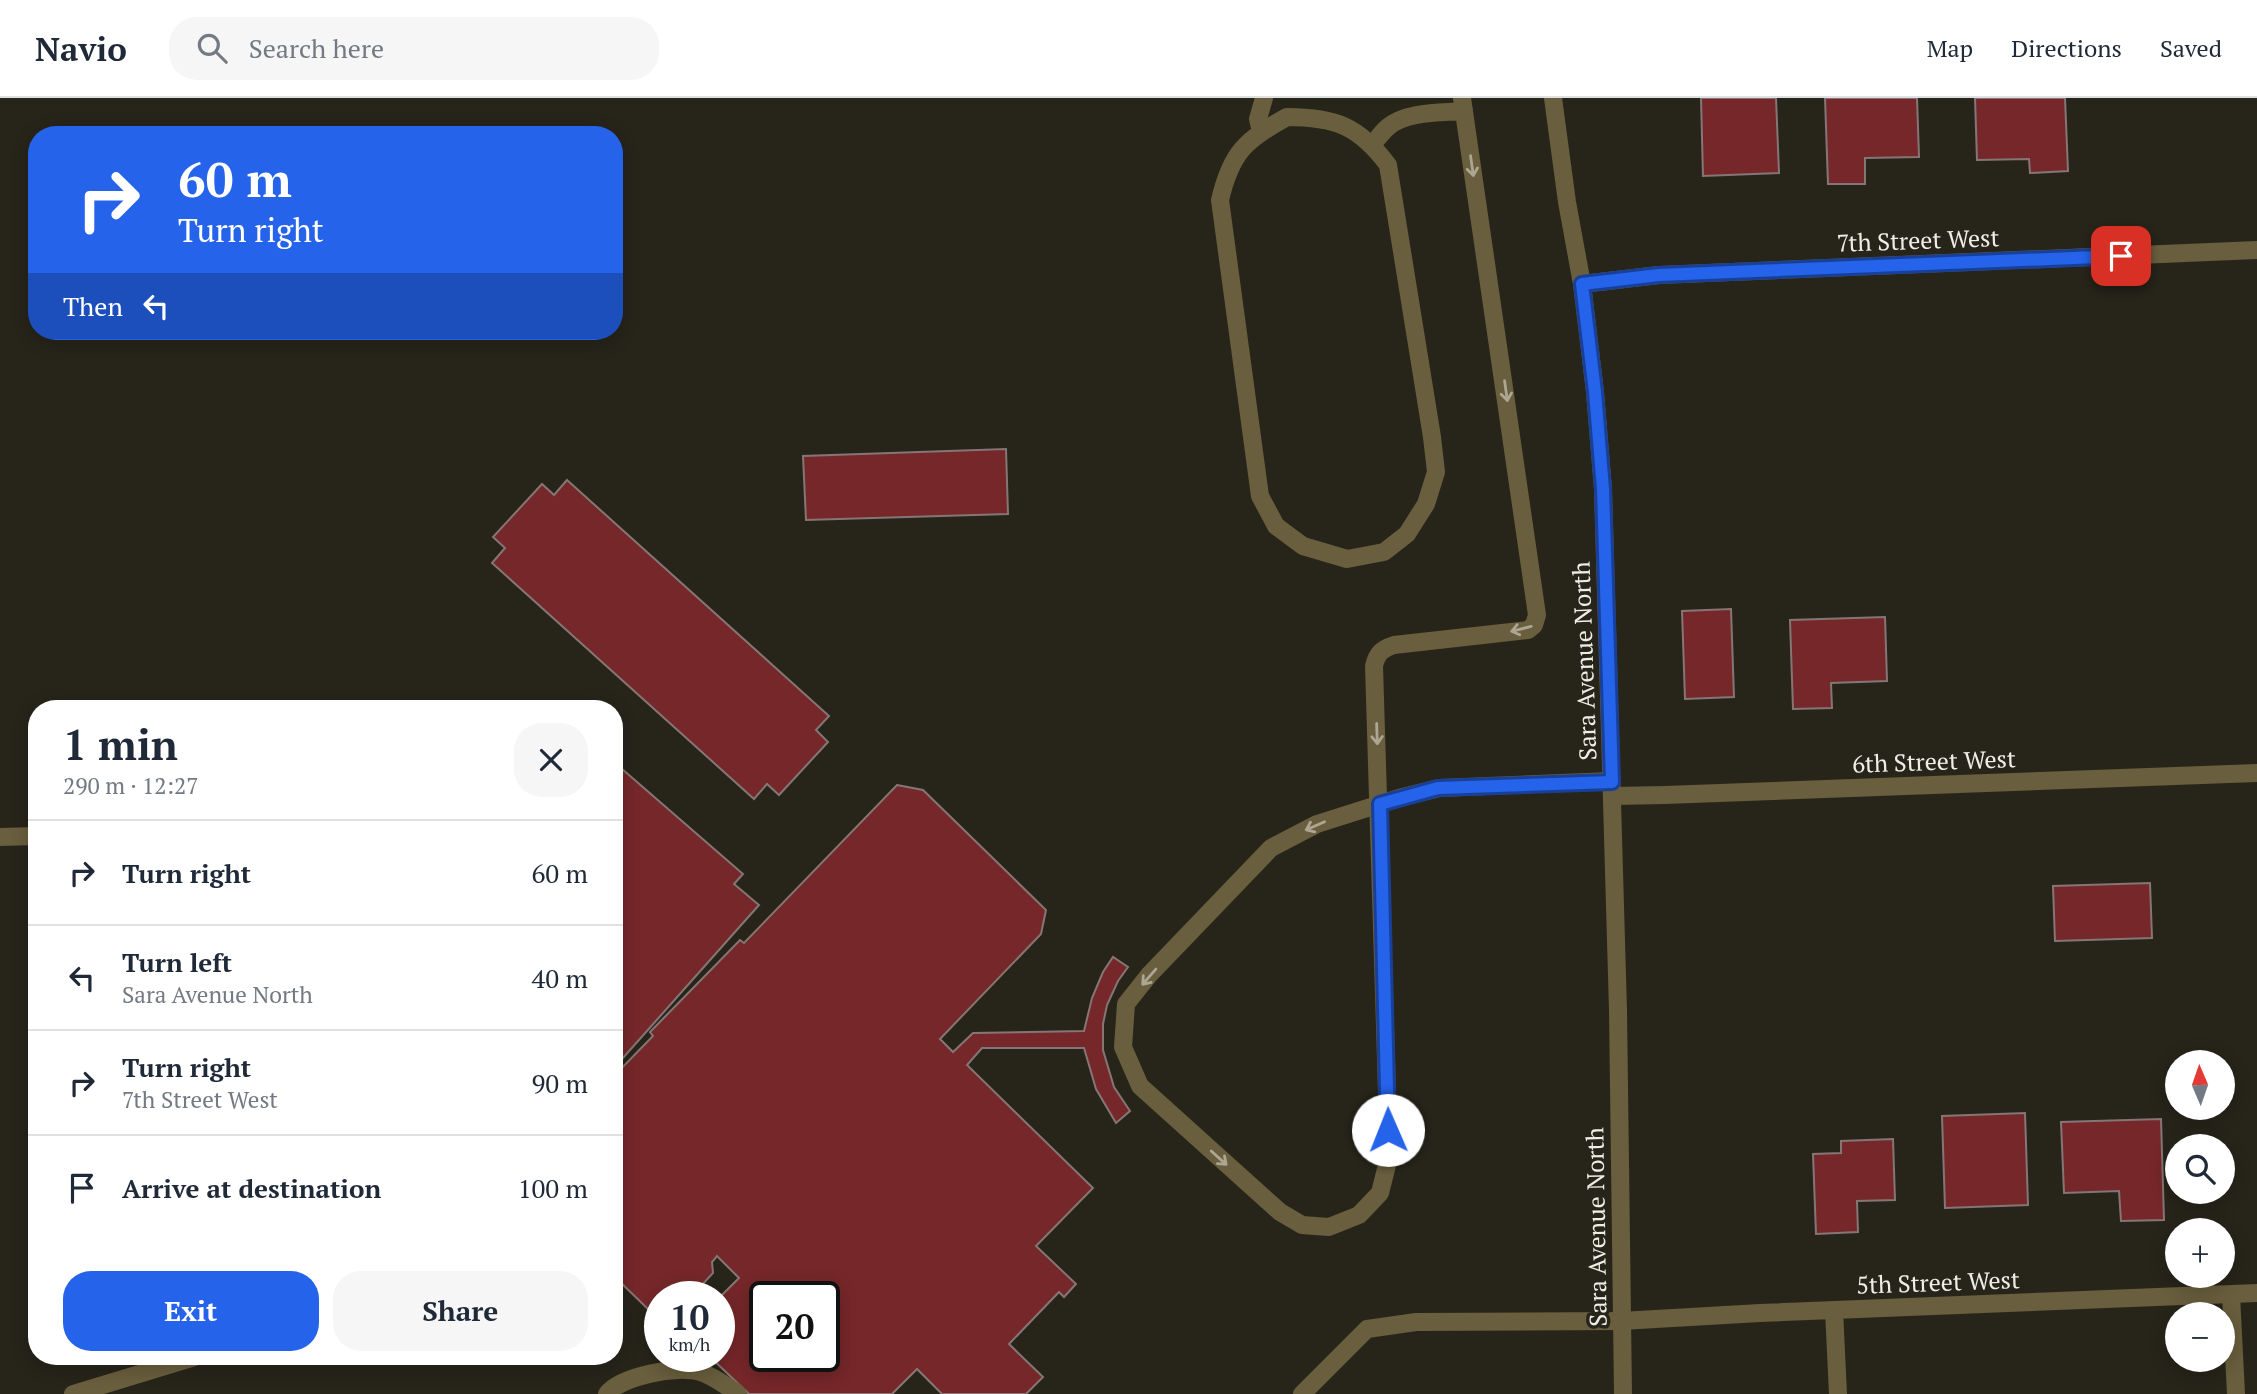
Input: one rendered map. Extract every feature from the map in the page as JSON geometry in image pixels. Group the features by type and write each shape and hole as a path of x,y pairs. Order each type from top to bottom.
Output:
{"street":[{"path":"1261,131 1258,119 1264,98"},
{"name":"Sara Avenue North","path":"1553,98 1567,202 1582,284 1603,489 1618,1010 1622,1394"},
{"path":"1373,144 1390,126 1416,116 1463,105"},
{"name":"6th Street West","path":"1463,105 1537,615 1534,625 1528,630 1394,645 1383,649 1377,656 1374,666 1380,804 1389,1157 1380,1193 1359,1215 1329,1227 1302,1225 1280,1212 1140,1086 1123,1047 1126,1004 1149,975 1271,848 1318,824 1380,804 1438,788 1612,789 1665,796 2257,773"},
{"path":"1287,117 1313,117 1344,125 1373,144 1388,165 1436,472 1426,504 1407,534 1384,552 1347,559 1303,546 1276,526 1260,496 1220,200 1226,173 1242,148 1261,131 1287,117"},
{"name":"7th Street West","path":"1582,284 1659,275 2257,250"},
{"path":"0,837 28,836"},
{"name":"5th Street West","path":"1302,1394 1367,1329 1416,1322 1621,1321 2257,1293"},
{"path":"2231,1294 2236,1394"},
{"path":"1834,1310 1838,1394"},
{"path":"73,1394 169,1365"},
{"path":"607,1394 612,1388 655,1371 700,1371 738,1394"}],"building":[{"path":"1701,98 1776,98 1779,173 1703,176"},
{"path":"1825,98 1917,98 1919,157 1865,158 1865,184 1828,184"},
{"path":"1975,98 2065,98 2068,171 2030,173 2029,159 1977,160"},
{"path":"1006,449 1008,514 806,520 803,456"},
{"path":"567,480 829,716 816,730 828,742 779,795 767,784 754,799 492,563 505,548 493,537 542,484 554,495"},
{"path":"1731,609 1734,697 1685,699 1682,611"},
{"path":"1885,617 1887,681 1831,683 1832,708 1793,709 1790,620"},
{"path":"623,770 743,874 734,884 759,905 623,1058"},
{"path":"897,785 923,790 1046,910 1041,934 940,1039 953,1052 973,1033 1084,1031 1092,998 1113,957 1128,967 1107,1005 1103,1024 1103,1050 1114,1087 1130,1111 1116,1123 1096,1089 1084,1048 982,1048 967,1065 1093,1188 1036,1246 1076,1284 1064,1297 1059,1292 1009,1344 1043,1377 1026,1394 942,1394 917,1369 892,1394 749,1394 726,1372 735,1372 735,1282 739,1278 717,1256 712,1262 713,1273 706,1281 644,1281 644,1305 623,1285 623,1067 653,1036 650,1032 740,940 744,943"},
{"path":"2150,883 2152,938 2055,941 2053,886"},
{"path":"2025,1113 2028,1205 1945,1208 1942,1116"},
{"path":"2161,1119 2164,1220 2121,1221 2119,1191 2064,1193 2061,1122"},
{"path":"1893,1139 1895,1200 1857,1201 1858,1232 1816,1234 1813,1154 1841,1153 1841,1141"}],"route":[{"path":"1388,1130 1380,804 1438,788 1612,782 1603,489 1582,284 1659,275 2121,256"}]}
